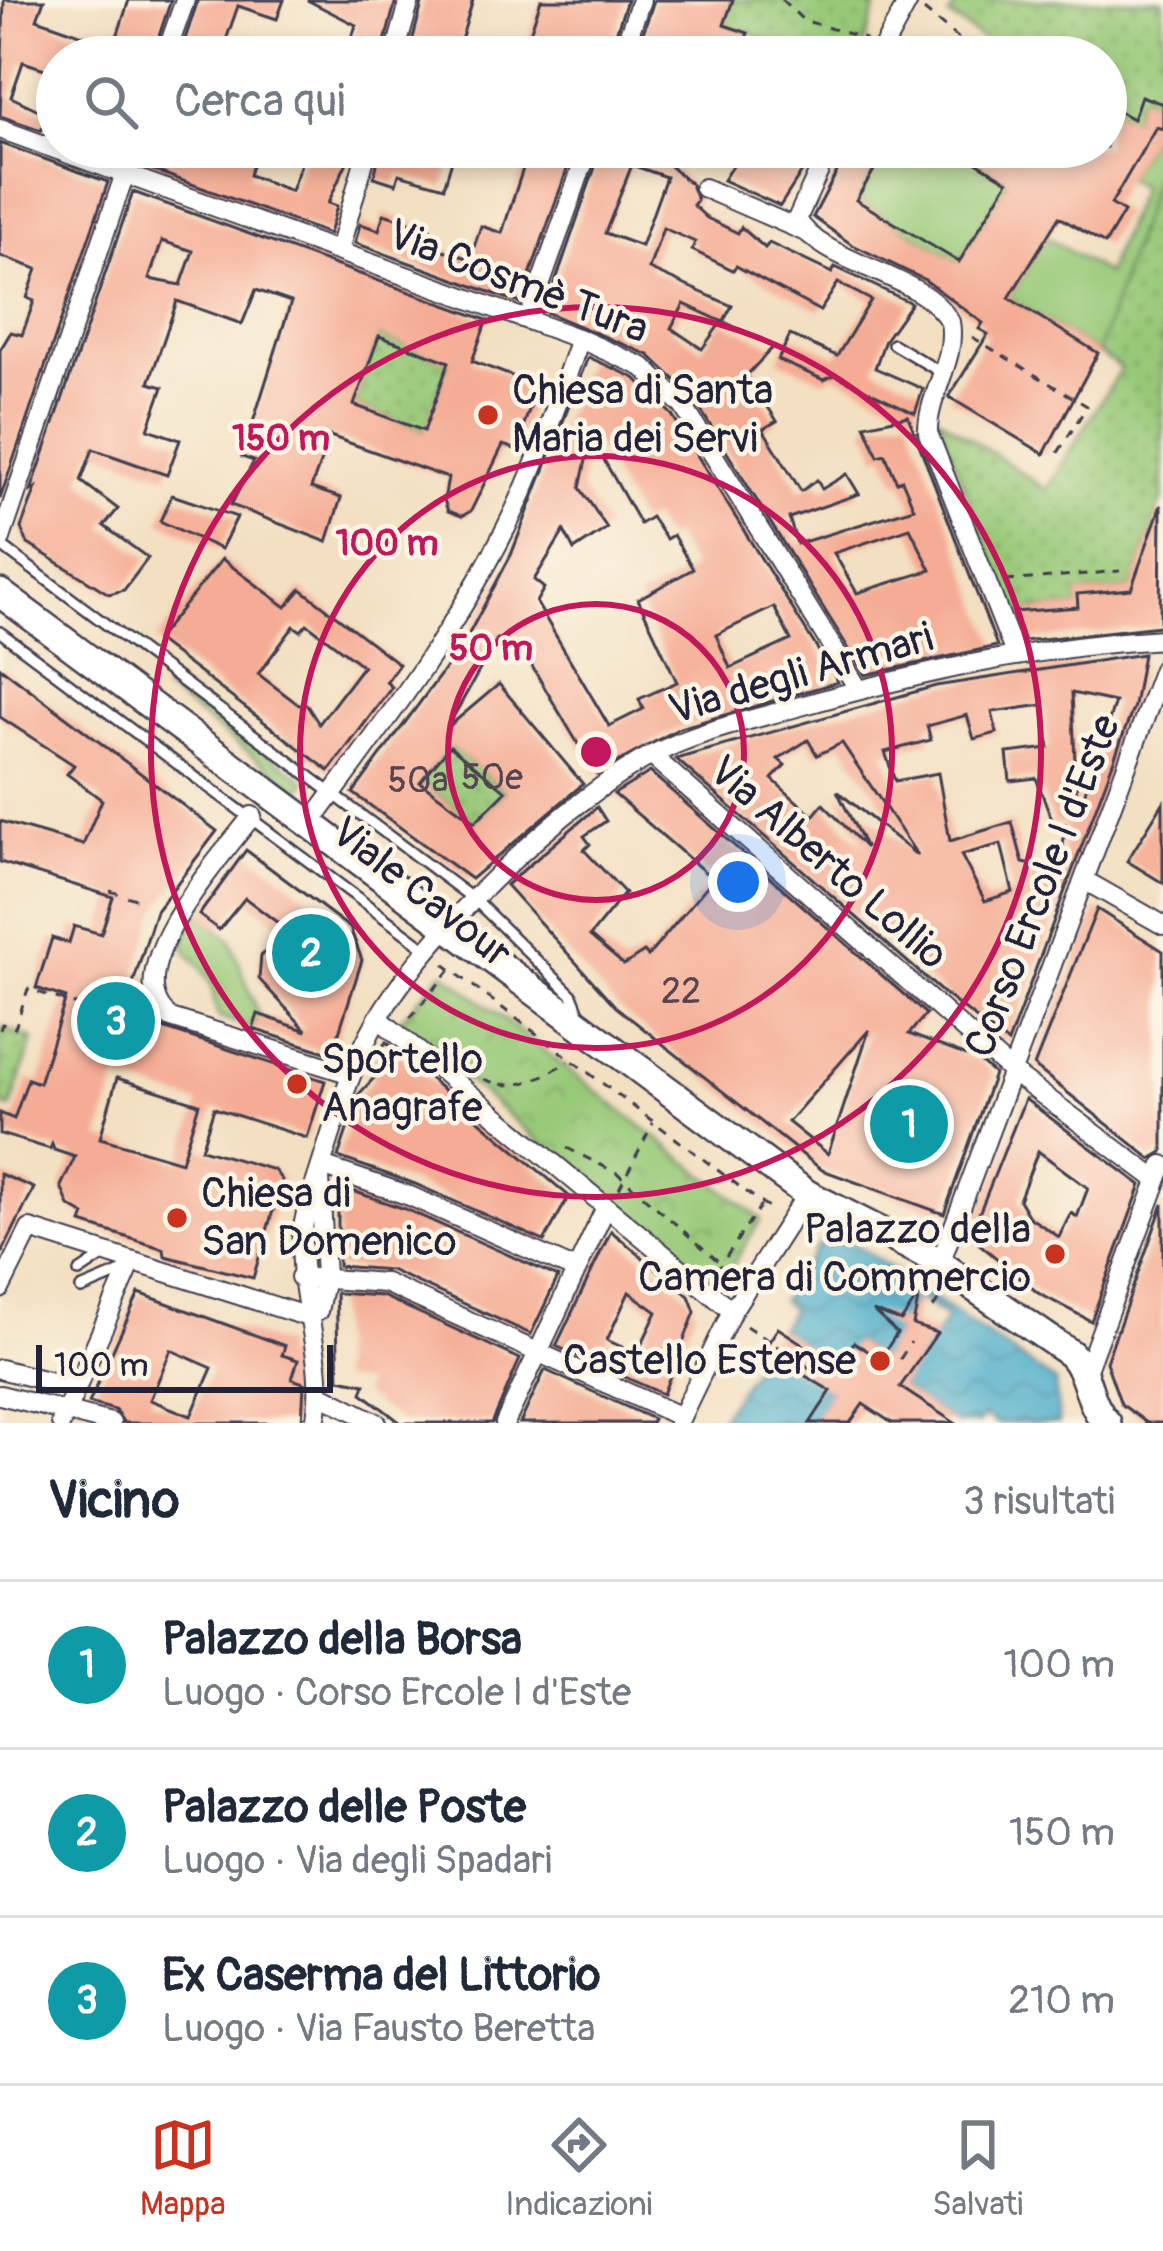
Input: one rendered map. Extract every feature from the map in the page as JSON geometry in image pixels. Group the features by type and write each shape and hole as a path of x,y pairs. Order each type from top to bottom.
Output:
{"street":[{"path":"172,36 185,0"},
{"path":"400,36 410,0"},
{"path":"628,36 641,0"},
{"path":"891,36 912,0"},
{"name":"Via Cosmè Tura","path":"0,129 36,141"},
{"name":"Via Cosmè Tura","path":"114,168 580,339 643,367 671,389 859,690"},
{"path":"0,543 127,168"},
{"path":"338,250 362,168"},
{"path":"528,320 582,168"},
{"path":"808,232 797,214 820,168"},
{"path":"704,188 808,232 940,308 950,324 950,347 928,434 1015,654"},
{"path":"310,824 436,652 480,577 528,481 580,339"},
{"name":"Viale Cavour","path":"0,593 807,1194 940,1263 1071,1354 1085,1375"},
{"name":"Via degli Armari","path":"315,1423 320,1394 316,1350 305,1316 301,1275 305,1217 351,1074 378,1018 429,951 587,797 651,755 718,729 859,690 1015,654 1163,639"},
{"name":"Corso Ercole I d'Este","path":"940,1263 1163,669"},
{"name":"Via Alberto Lollio","path":"651,755 1012,1072 1160,1173"},
{"path":"252,816 174,922 154,974 154,996 171,1018 351,1074"},
{"path":"1084,880 1163,925"},
{"path":"378,1018 731,1313"},
{"path":"0,1289 29,1229 130,1266 305,1316 318,1311 325,1278 321,1172 410,1196 576,1270"},
{"path":"1097,1418 1085,1375 1160,1173"},
{"path":"274,1309 290,1303 301,1275 386,1282 542,1351 679,1420 731,1313 807,1194"},
{"path":"506,1423 606,1207"},
{"path":"64,1417 130,1266"},
{"path":"0,1369 75,1388"},
{"path":"320,1394 377,1423"},
{"path":"0,1396 64,1417 110,1423"}],"lane":[{"path":"893,344 942,373"},
{"name":"Viale Cavour","path":"0,543 476,901 572,995 585,1028"},
{"name":"Viale Cavour","path":"0,632 429,951"},
{"path":"80,1272 106,1254"},
{"path":"81,1289 130,1266"}],"path":[{"path":"782,0 802,20 843,36"},
{"path":"912,0 956,36"},
{"path":"950,324 1087,406 1054,459"},
{"path":"987,583 1120,571"},
{"path":"110,891 139,901"},
{"name":"Viale Cavour","path":"429,951 789,1222"},
{"path":"397,1033 451,969"},
{"path":"0,1030 2,1024 15,1028 28,989 78,1005"},
{"path":"478,1076 509,1088 570,1061"},
{"path":"467,1069 502,1096"},
{"path":"606,1207 654,1121"},
{"path":"554,1138 625,1180 720,1266 749,1284"},
{"path":"706,1289 762,1204"},
{"path":"731,1313 778,1347"},
{"path":"900,1359 911,1342"},
{"path":"802,1363 816,1372"}],"green space":[{"path":"733,0 850,0 876,8 867,36 756,36 724,25"},
{"path":"959,0 1163,0 1163,104 1141,96 1133,119 1127,116 1127,36 978,36 949,16"},
{"path":"1133,119 1163,129 1163,151 1098,353 1009,298 1046,237 1106,274 1141,186 1126,179 1153,132"},
{"path":"1163,151 1163,498 1131,589 1078,594 1078,607 1012,612 937,416 1047,490 1121,368 1098,353"},
{"path":"875,168 986,168 1008,181 959,262 856,200"},
{"path":"379,336 449,362 424,431 354,405"},
{"path":"170,681 306,781 300,790 164,690"},
{"path":"450,746 505,791 475,822 420,782"},
{"path":"199,915 230,939 258,1014 253,1028 219,1017 209,980 186,951 185,938"},
{"path":"443,972 761,1219 717,1290 398,1023"},
{"path":"0,1027 33,1039 11,1108 0,1105"}],"water":[{"path":"848,1239 1055,1382 1059,1423 995,1423 985,1416 979,1423 955,1423 900,1387 913,1368 887,1350 879,1359 855,1343 838,1367 812,1379 831,1391 810,1423 717,1423 792,1309 781,1301 818,1245","holes":["917,1298 947,1318 924,1351 894,1330"]}],"building":[{"path":"4,0 44,0 37,19 85,36 36,36 36,66 23,62 11,97 36,109 36,128 0,116"},
{"path":"129,0 171,0 159,36 117,36"},
{"path":"198,0 284,0 277,19 238,6 227,36 186,36"},
{"path":"307,0 396,0 387,36 353,36 356,25"},
{"path":"423,0 473,0 462,36 414,36"},
{"path":"541,0 627,0 615,36 529,36"},
{"path":"654,0 733,0 724,25 748,33 747,36 642,36"},
{"path":"1141,96 1163,104 1163,129 1156,127 1111,204 1124,212 1105,244 1059,217 1009,298 1098,353 1044,454 949,397 988,334 979,329 983,323 925,280 851,244 813,217 839,168 875,168 856,200 959,262 1008,181 986,168 1127,168 1127,116 1133,119"},
{"path":"0,143 36,156 36,168 69,168 108,182 0,499 0,350 11,332 22,335 34,301 27,298 37,269 0,256"},
{"path":"148,168 251,168 249,175 291,191 299,168 344,168 328,203 337,206 329,234"},
{"path":"376,168 450,168 444,187 399,174 396,184 374,177"},
{"path":"523,168 568,168 520,303 355,243 360,224 379,230 384,214 430,229 426,244 470,259 481,226 502,233"},
{"path":"595,168 631,168 605,233 641,246 666,177 640,168 672,168 691,184 697,200 693,205 707,218 738,233 741,227 765,248 769,243 832,273 835,267 911,303 885,340 875,368 923,389 915,413 835,375 824,380 778,360 790,335 837,356 871,300 838,283 820,311 736,266 733,270 692,250 695,242 663,228 649,269 732,306 723,322 774,346 747,375 777,421 763,429 801,491 817,480 822,489 847,474 859,494 789,518 797,544 914,508 885,454 878,456 865,425 908,416 997,646 865,675 692,396 649,355 545,312","holes":["684,304 722,321 702,349 671,328","910,528 931,570 857,593 834,553"]},
{"path":"731,168 804,168 780,206 723,180"},
{"path":"133,192 487,320 472,361 538,386 515,449 503,445 471,511 462,516 448,511 444,500 448,478 330,436 311,488 341,498 327,542 231,505 254,461 242,457 291,302 256,290 242,324 177,301 149,383 163,387 148,429 180,440 167,475 93,449 81,481 118,509 104,526 148,558 124,590 109,594 28,544 21,528 36,488 31,491","holes":["162,241 193,251 181,285 149,279","379,336 449,362 424,431 354,405"]},
{"path":"588,357 635,378 672,415 838,682 680,728 596,774 524,653 497,639 447,728 499,684 583,784 471,879 353,793 464,643 511,555","holes":["591,437 640,524 651,517 666,539 673,535 693,569 638,599 677,682 639,699 643,709 609,726 536,602 544,588 534,580 564,531 574,550 607,528 580,488","774,607 791,640 730,668 716,635","450,746 506,791 475,822 420,782"]},
{"path":"172,495 237,517 221,549 160,521"},
{"path":"1161,505 1160,626 1024,641 1013,612 1078,607 1077,594 1131,589"},
{"path":"222,559 286,607 301,589 399,664 386,682 392,687 329,771 156,640","holes":["307,624 363,666 319,724 306,704 299,705 258,674 294,626 301,631"]},
{"path":"1143,654 1134,706 1008,1043 943,993 676,759 936,686","holes":["1072,693 1115,702 1077,816","1043,705 1049,748 1007,753 1010,781 1036,778 1054,825 1065,824 1061,871 1023,863 1012,822 950,841 938,773 895,781 885,752 931,740 927,726 967,715 974,739 997,733 992,712","808,740 817,755 842,743 918,856 837,791 866,848 823,804 813,816 772,779 785,765 778,759","1001,844 1013,892 985,901 961,855"]},
{"path":"0,667 217,831 156,911 123,1015 325,1081 307,1138 214,1108 201,1149 274,1170 282,1180 253,1278 165,1256 164,1249 82,1223 85,1215 69,1206 61,1186 75,1157 54,1150 52,1144 50,1149 0,1134 0,1113 14,1119 28,1079 39,1083 66,998 36,988 52,938 69,943 74,926 101,934 113,897 0,862 0,821 83,845 102,800 67,774 74,765 0,717","holes":["117,1078 199,1104 181,1162 100,1138"]},
{"path":"650,772 926,1014 909,1034 978,1060 994,1074 944,1214 822,1170 616,1007 506,885 597,807 606,821 584,836 590,844 584,850 625,893 590,936 624,965 644,952 648,956 713,879 614,794","holes":["869,1030 828,1154 788,1122"]},
{"path":"1163,803 1163,883 1127,861"},
{"path":"246,850 350,928 362,960 332,1054 253,1029 258,1014 307,1031 259,979 261,956 275,943 272,934 286,929 245,898 219,930 199,915"},
{"path":"1097,909 1163,951 1163,1152 1151,1159 1034,1066"},
{"path":"386,1042 569,1196 544,1241 415,1184 338,1157 359,1094 374,1078 368,1068"},
{"path":"1025,1099 1141,1185 1091,1321 1038,1293 970,1236","holes":["1038,1151 1088,1188 1077,1217 1071,1213 1059,1237 1029,1217 1019,1200"]},
{"path":"0,1174 34,1188 2,1253 0,1253"},
{"path":"338,1186 405,1209 558,1277 531,1334 390,1270 338,1266"},
{"path":"1163,1204 1163,1423 1147,1423 1121,1404 1106,1362"},
{"path":"611,1231 689,1296 695,1312 663,1394 556,1346","holes":["629,1292 657,1312 637,1354 607,1340"]},
{"path":"139,1293 285,1346 282,1355 298,1360 292,1379 304,1383 302,1423 124,1423 115,1410 89,1403","holes":["171,1350 212,1368 191,1416 150,1400"]},
{"path":"336,1293 382,1296 520,1359 492,1423 401,1423 362,1393 365,1384 339,1379"},
{"name":"Castello Estense","path":"919,1295 913,1325 937,1333 900,1387 955,1423 892,1423 863,1404 850,1423 810,1423 831,1391 763,1351 778,1328 838,1367 854,1342 880,1359 897,1333 873,1311 901,1321"},
{"path":"545,1370 653,1419 651,1423 520,1423"}],"place":[{"name":"Chiesa di Santa Maria dei Servi","path":"488,415"},
{"name":"Palazzo delle Poste","path":"311,953"},
{"name":"Ex Caserma del Littorio","path":"116,1021"},
{"name":"Sportello Anagrafe","path":"297,1084"},
{"name":"Palazzo della Borsa","path":"909,1124"},
{"name":"Chiesa di San Domenico","path":"177,1218"},
{"name":"Palazzo della Camera di Commercio","path":"1055,1254"},
{"name":"Castello Estense","path":"880,1361"}]}
